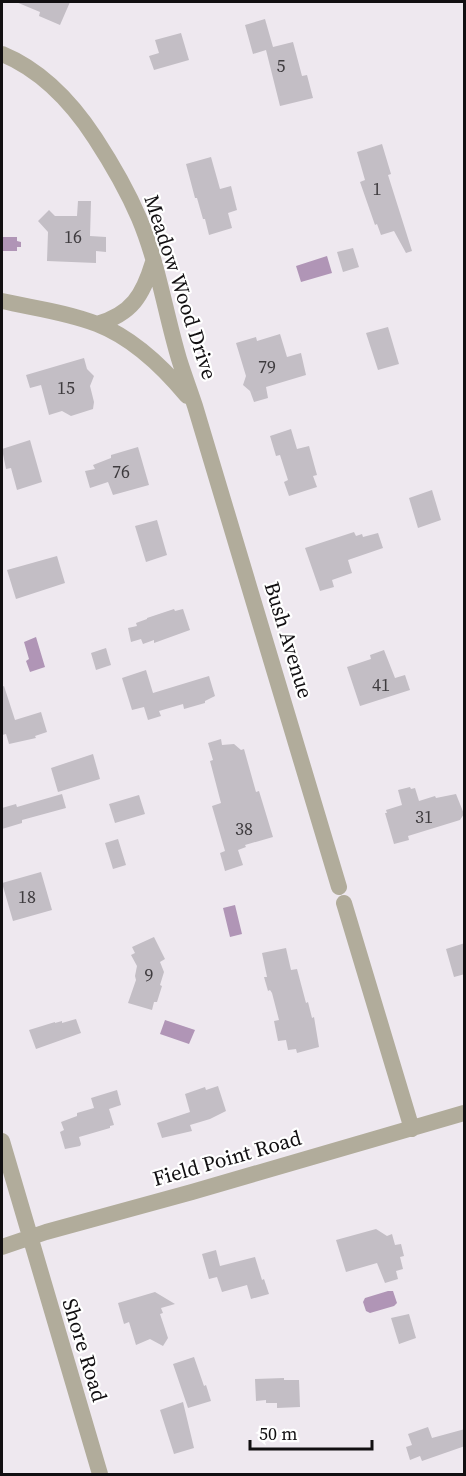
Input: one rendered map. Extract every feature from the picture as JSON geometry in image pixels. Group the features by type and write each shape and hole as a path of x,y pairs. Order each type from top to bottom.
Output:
{"street":[{"name":"Meadow Wood Drive","path":"2,54 33,72 61,94 82,120 125,188 140,220 179,359 195,406"},
{"path":"97,324 119,316 129,309 146,286 153,262"},
{"path":"2,302 69,315 97,324 151,358 174,380 195,406"},
{"name":"Bush Avenue","path":"195,406 412,1129"},
{"name":"Field Point Road","path":"2,1246 465,1113"},
{"name":"Shore Road","path":"2,1141 100,1474"}],"shaded area":[{"path":"2,237 17,237 17,241 21,242 21,247 17,247 17,251 2,251"},
{"path":"327,256 332,273 301,282 296,266"},
{"path":"36,637 45,667 30,672 24,642"},
{"path":"235,905 242,934 230,937 223,908"},
{"path":"165,1020 195,1030 189,1044 160,1034"},
{"path":"393,1291 397,1303 394,1306 370,1313 366,1311 363,1302 365,1298"}],"building":[{"path":"16,2 70,2 60,25 39,16 40,12"},
{"path":"265,19 273,47 293,42 302,76 307,75 313,98 280,106 266,50 253,54 245,25"},
{"path":"181,33 189,60 154,70 149,56 159,53 155,40"},
{"path":"382,144 391,174 388,175 412,251 406,253 394,231 381,235 377,224 375,225 360,182 365,180 357,152"},
{"path":"211,157 220,189 231,186 237,210 228,213 232,228 209,235 205,219 203,219 197,198 195,198 186,164"},
{"path":"78,201 91,201 90,236 106,237 106,252 96,251 96,263 47,261 48,232 38,221 49,210 55,216 77,216"},
{"path":"353,248 359,267 343,272 337,252"},
{"path":"388,327 399,364 378,370 366,333"},
{"path":"280,334 287,357 301,353 306,375 266,387 268,398 254,402 250,391 243,385 246,376 236,343 256,337 257,341"},
{"path":"84,358 87,369 94,376 90,386 94,402 93,409 71,416 62,411 49,415 41,385 30,388 26,375"},
{"path":"291,429 297,449 309,446 317,475 313,476 317,487 289,496 284,482 288,480 280,455 276,456 270,436"},
{"path":"30,440 42,482 17,490 11,468 6,469 2,449"},
{"path":"138,447 149,485 113,495 108,482 90,488 85,471 95,469 93,465 111,458 111,455"},
{"path":"432,490 441,520 418,528 409,498"},
{"path":"157,520 167,555 146,562 135,526"},
{"path":"354,532 356,536 362,534 363,537 378,533 383,548 348,560 352,573 332,580 334,587 320,591 305,548"},
{"path":"57,556 65,583 16,599 7,570"},
{"path":"174,609 175,611 183,609 190,630 154,643 154,640 143,644 141,639 131,642 128,628 137,626 136,623 147,618"},
{"path":"106,648 111,665 96,670 91,653"},
{"path":"384,650 395,678 405,675 410,690 360,706 347,667 371,659 370,655"},
{"path":"146,670 153,693 209,676 215,696 205,703 184,709 183,704 159,711 161,716 148,720 144,707 132,710 122,678"},
{"path":"4,686 15,720 41,712 47,732 35,736 36,738 9,744 6,734 2,735 2,687"},
{"path":"221,739 222,745 234,744 241,750 244,749 256,792 259,791 273,837 245,845 246,847 238,850 243,865 225,871 220,853 225,851 212,806 221,803 210,761 213,760 208,743"},
{"path":"93,754 100,779 58,792 51,768"},
{"path":"415,788 419,801 435,796 436,798 456,794 464,814 460,820 408,836 409,840 394,844 385,813 387,813 386,810 402,805 398,790"},
{"path":"62,794 66,808 22,820 22,823 2,829 2,808 16,804 17,807"},
{"path":"139,795 145,814 115,823 109,804"},
{"path":"118,839 126,865 113,869 105,843"},
{"path":"41,872 52,910 13,921 2,883"},
{"path":"154,937 165,959 160,962 164,972 160,985 162,986 152,1010 128,1003 136,980 137,966 131,955 135,953 132,947"},
{"path":"465,943 465,974 454,977 446,949"},
{"path":"286,948 291,970 297,969 306,1003 308,1002 312,1018 314,1017 319,1047 297,1053 296,1049 288,1050 286,1040 278,1041 274,1021 279,1020 272,993 268,991 264,977 267,977 262,953"},
{"path":"76,1019 81,1033 36,1049 29,1030 55,1022 62,1021 62,1023"},
{"path":"218,1086 226,1111 190,1125 192,1131 162,1138 157,1123 190,1112 185,1094 205,1087 206,1090"},
{"path":"117,1090 121,1105 109,1109 114,1125 79,1137 80,1146 65,1149 60,1132 64,1130 61,1122 77,1116 77,1113 94,1108 91,1098"},
{"path":"376,1229 387,1236 392,1234 395,1245 401,1244 404,1256 400,1257 403,1269 396,1271 398,1279 385,1283 377,1263 346,1272 336,1240"},
{"path":"216,1250 220,1266 255,1257 269,1294 251,1299 247,1285 222,1292 217,1277 209,1279 202,1254"},
{"path":"155,1292 175,1304 161,1308 163,1313 160,1314 168,1338 163,1346 150,1339 136,1345 129,1322 124,1324 118,1303"},
{"path":"409,1314 416,1338 399,1344 391,1318"},
{"path":"194,1357 211,1401 188,1408 173,1364"},
{"path":"284,1378 284,1380 299,1380 300,1407 277,1408 277,1403 266,1403 266,1400 256,1401 255,1379"},
{"path":"183,1402 194,1448 174,1454 160,1410"},
{"path":"428,1427 432,1438 465,1429 465,1446 422,1461 420,1456 410,1460 406,1447 412,1445 408,1434"}]}
